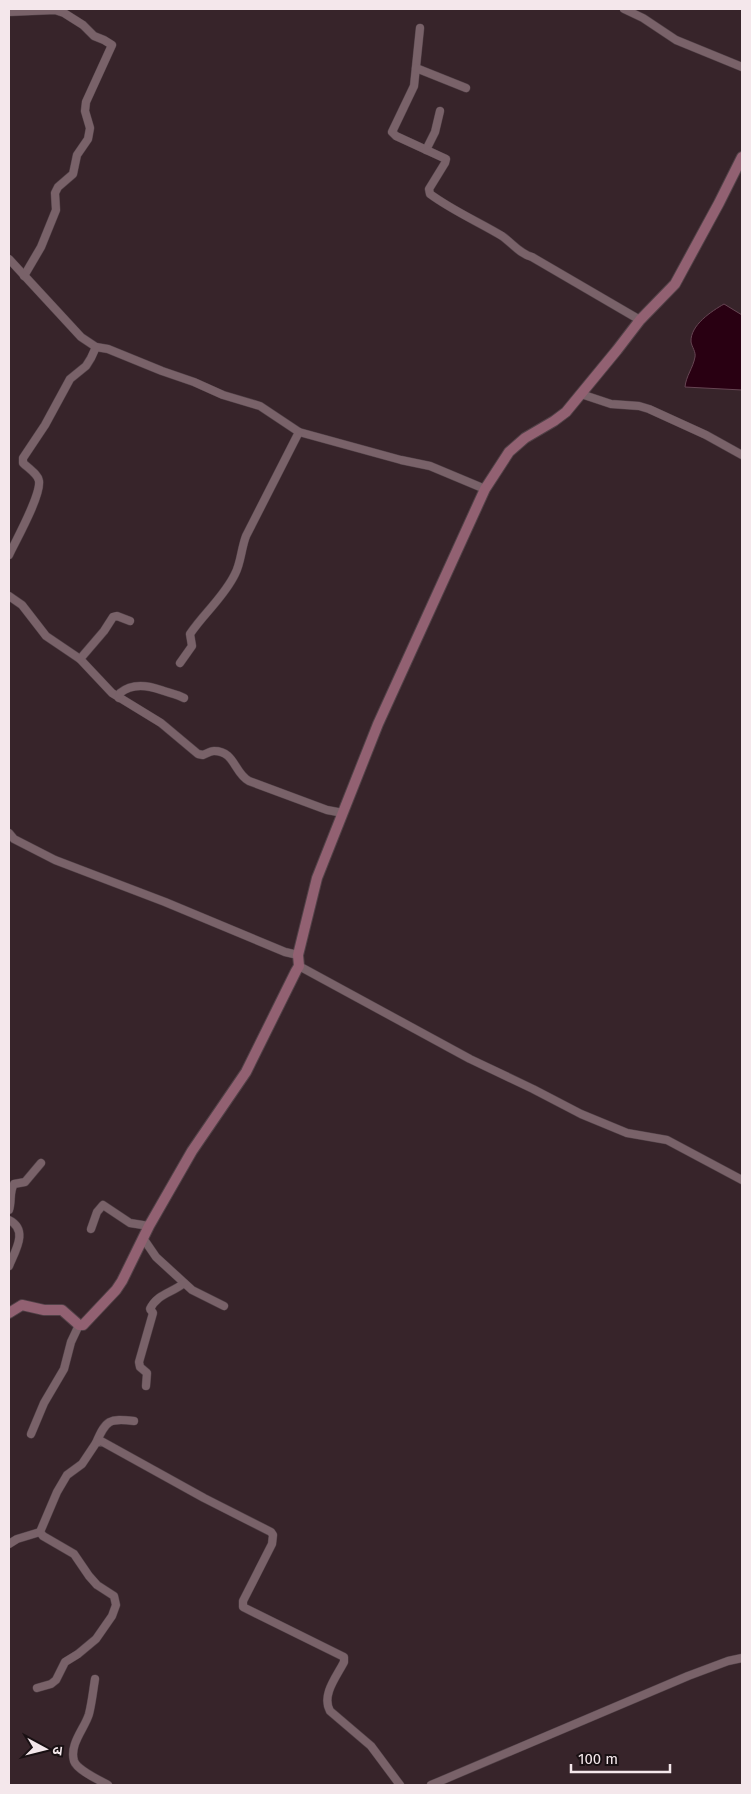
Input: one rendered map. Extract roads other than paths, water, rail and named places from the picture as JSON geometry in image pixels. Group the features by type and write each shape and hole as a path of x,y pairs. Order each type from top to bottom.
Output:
{"street":[{"path":"624,9 643,18 676,40 742,67"},
{"path":"9,12 55,10 64,13 94,36 112,45 86,102 85,111 90,128 88,140 77,155 73,174 58,187 55,193 56,210 41,247 24,276"},
{"path":"420,28 413,90 392,132 396,136 444,157 446,160 430,189 430,194 475,222 504,237 524,254 532,256 640,320"},
{"path":"416,68 466,88"},
{"path":"426,150 440,111"},
{"path":"79,1325 86,1323 116,1290 130,1267 135,1252 149,1226 192,1151 246,1072 299,966 298,955 317,878 378,724 485,489 509,452 525,438 566,412 640,320 675,284 742,156"},
{"path":"9,259 81,337 96,347 108,349 223,395 260,406 299,432 430,466 485,489"},
{"path":"9,555 32,508 39,480 23,463 23,458 45,425 70,379 86,366 96,347"},
{"path":"581,394 611,404 639,406 649,409 706,435 742,455"},
{"path":"180,663 192,646 190,634 229,585 236,573 241,548 246,536 299,432"},
{"path":"9,596 22,605 46,636 80,659 119,698 161,723 198,754 202,755 212,751 228,755 242,776 249,781 327,810 343,813"},
{"path":"80,659 113,618 117,616 130,621"},
{"path":"119,698 120,693 126,688 136,686 156,688 184,698"},
{"path":"9,833 14,839 55,860 165,902 276,949 298,955"},
{"path":"299,966 470,1059 581,1114 627,1133 667,1140 742,1180"},
{"path":"9,1210 11,1189 14,1184 25,1182 41,1163"},
{"path":"91,1229 97,1212 103,1205 130,1223 149,1226"},
{"path":"9,1220 17,1226 20,1232 19,1240 9,1266"},
{"path":"143,1238 156,1257 168,1266 184,1283 202,1296 224,1306"},
{"path":"146,1386 147,1373 140,1367 139,1362 153,1313 150,1309 156,1299 174,1291 184,1283"},
{"path":"9,1313 22,1305 46,1310 57,1309 66,1312 79,1325"},
{"path":"31,1434 44,1403 64,1369 71,1342 79,1325"},
{"path":"40,1532 57,1492 67,1475 82,1464 106,1423 118,1419 134,1421"},
{"path":"96,1442 102,1441 204,1498 271,1532 273,1535 272,1544 243,1601 243,1606 245,1609 344,1657 344,1662 327,1696 327,1707 371,1746 400,1785"},
{"path":"9,1544 16,1539 40,1532"},
{"path":"38,1688 51,1684 56,1680 65,1662 78,1654 96,1638 112,1616 116,1605 114,1596 93,1581 74,1554 43,1536 40,1532"},
{"path":"431,1785 688,1676 719,1664 742,1658"},
{"path":"95,1680 88,1716 77,1738 73,1754 78,1766 108,1785"}]}
